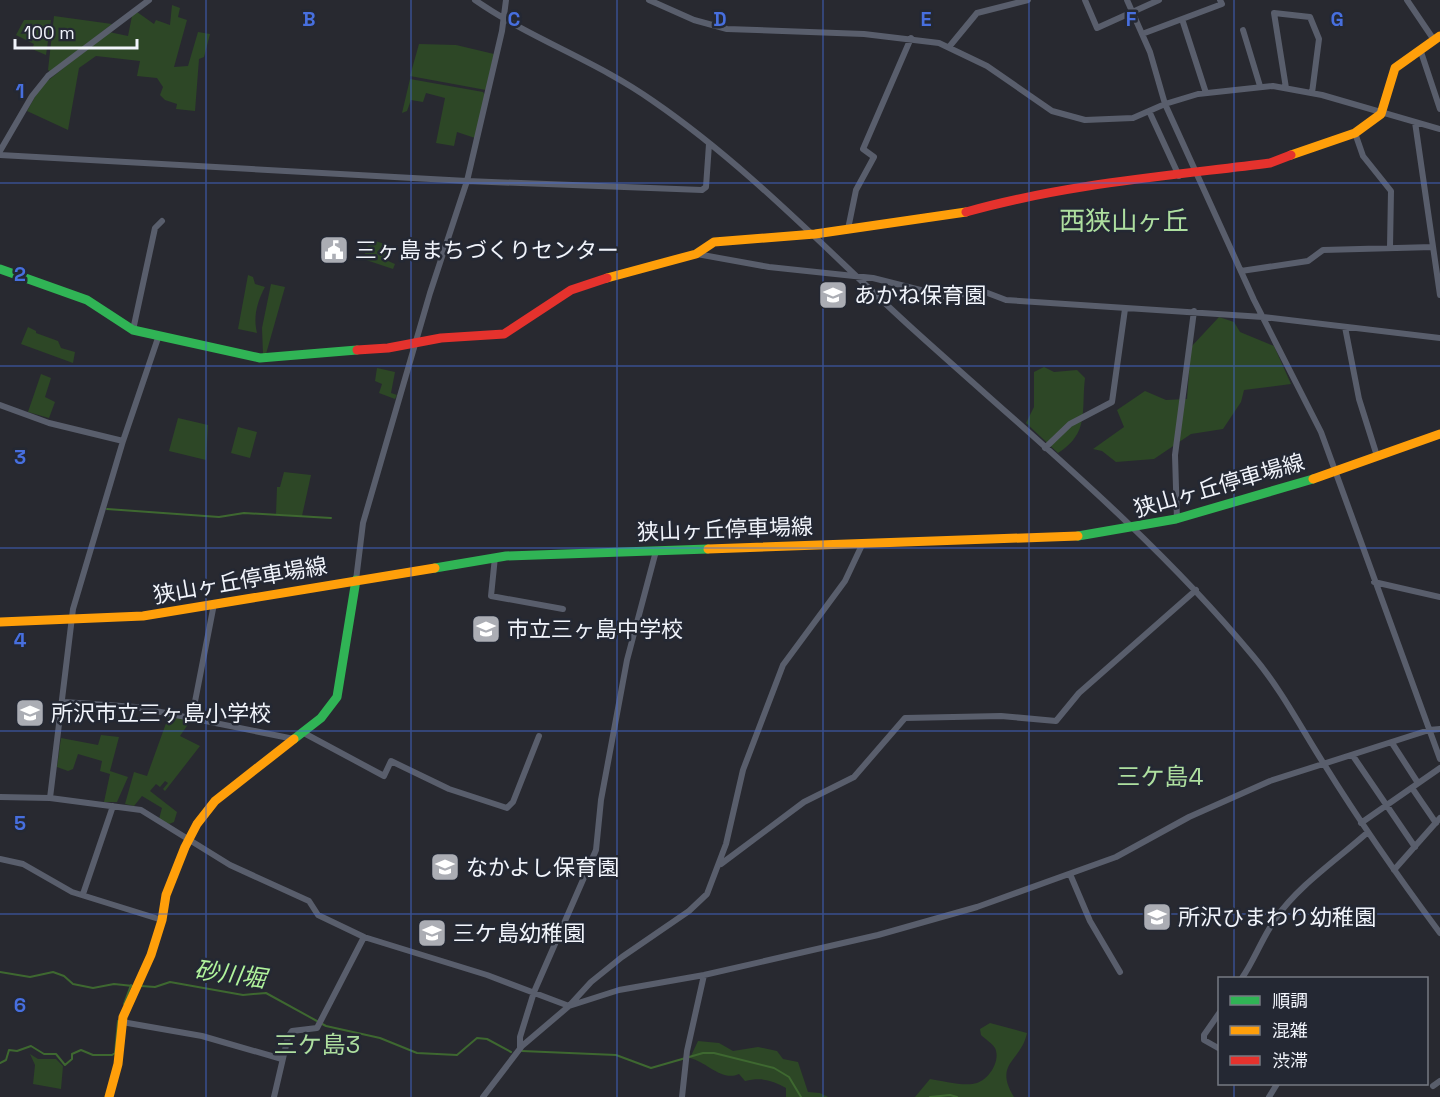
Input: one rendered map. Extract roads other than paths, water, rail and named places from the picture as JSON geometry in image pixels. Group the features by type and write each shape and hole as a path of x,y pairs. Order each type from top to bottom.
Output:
{"street":[{"path":"149,0 48,76 27,104 0,153 467,181 702,190 706,187 709,144"},
{"path":"475,0 628,84 709,144 815,234 855,275 1134,530 1196,590 1256,659 1361,823 1440,933"},
{"path":"109,1097 118,1064 122,1022 127,1002 147,963 162,920 166,895 189,838 215,801 321,718 337,697 363,523 415,343 467,181 505,18 506,0"},
{"path":"649,0 701,23 728,29 911,38 949,47 987,66 1038,103 1067,116 1110,121 1133,118 1165,104 1206,93 1260,86 1312,93 1440,129"},
{"path":"949,47 977,13 1028,0"},
{"path":"1085,0 1097,28 1159,0"},
{"path":"1127,0 1142,34 1165,104 1241,271 1303,393 1336,471 1374,582 1440,759"},
{"path":"1142,34 1222,4 1220,0"},
{"path":"0,269 87,300 133,330 260,358 388,348 441,338 504,334 580,286 696,254 714,242 815,234 950,216 1014,198 1058,190 1179,176 1270,162 1355,133 1381,114 1395,68 1437,38 1407,0"},
{"path":"1286,88 1274,13 1310,17 1319,39 1312,93"},
{"path":"1182,19 1206,93"},
{"path":"1243,30 1260,86"},
{"path":"848,229 856,190 874,157 863,150 911,38"},
{"path":"1420,49 1440,109"},
{"path":"1149,111 1179,176"},
{"path":"1415,122 1440,295"},
{"path":"1355,133 1363,156 1391,191 1390,247"},
{"path":"133,330 155,228 162,221"},
{"path":"1241,271 1308,261 1323,250 1433,247"},
{"path":"696,254 769,267 855,275 944,296 985,292 1006,300 1263,317 1440,338"},
{"path":"1045,448 1070,424 1112,402 1125,309"},
{"path":"1177,520 1175,455 1194,312"},
{"path":"1345,327 1359,399 1377,456"},
{"path":"50,798 64,702 71,620 123,441 159,335"},
{"path":"0,405 49,423 123,441"},
{"name":"狭山ヶ丘停車場線","path":"0,622 143,616 495,556 1073,537 1134,530 1177,520 1336,471 1440,434"},
{"path":"483,1097 520,1048 569,1006 591,982 622,957 700,902 713,882 719,865 743,771 779,673 795,647 824,613 845,581 862,545"},
{"path":"520,1048 520,1037 534,992 596,850 601,800 627,660 656,550"},
{"path":"495,556 491,596 563,609"},
{"path":"1374,582 1440,597"},
{"path":"719,865 804,802 854,777 905,718 1001,716 1056,721 1079,693 1196,590"},
{"path":"192,717 214,604"},
{"path":"64,702 136,707 294,739"},
{"path":"0,797 50,798 141,810 230,865 309,901 318,915 364,937 534,992 569,1006 619,990 704,975 927,923 1116,857 1230,798 1323,763 1353,756 1429,730 1440,729"},
{"path":"302,732 384,776 391,761 449,789 507,808 513,802 539,736"},
{"path":"1392,743 1418,783"},
{"path":"1353,756 1414,847"},
{"path":"1361,823 1440,768"},
{"path":"1394,870 1438,821 1412,788"},
{"path":"83,894 113,806"},
{"path":"1243,977 1255,958 1259,944 1277,916 1291,900 1368,832"},
{"path":"0,859 22,864 72,892 162,920"},
{"path":"1070,874 1090,921 1120,972"},
{"path":"274,1097 282,1059 292,1031 316,1028 364,937"},
{"path":"682,1097 687,1051 704,975"},
{"path":"1218,1015 1204,1035 1204,1040 1218,1047"},
{"path":"122,1022 202,1036 282,1059"},
{"path":"1433,1086 1440,1081"}],"waterway":[{"path":"107,509 219,517 244,513 331,518"},
{"name":"砂川堀","path":"0,972 30,977 53,972 64,976 73,984 93,988 114,984 133,986"},
{"name":"砂川堀","path":"141,986 155,987 170,982 243,995 266,993 326,1026 380,1038 417,1053 457,1055 477,1038 487,1039 511,1052"},
{"path":"124,1004 131,985"},
{"path":"0,1063 6,1060 9,1050 17,1051 31,1046 44,1054 56,1054 65,1065 72,1059 72,1054 81,1050 93,1055 112,1055 115,1053 118,1021"},
{"name":"砂川堀","path":"522,1051 616,1055 651,1068 703,1053 714,1053 774,1068 789,1077 801,1097"},
{"name":"砂川堀","path":"930,1097 950,1095 957,1097"}],"place":[{"name":"三ヶ島まちづくりセンター","path":"334,250"},
{"name":"あかね保育園","path":"833,295"},
{"name":"市立三ヶ島中学校","path":"486,629"},
{"name":"所沢市立三ヶ島小学校","path":"30,713"},
{"name":"なかよし保育園","path":"445,867"},
{"name":"所沢ひまわり幼稚園","path":"1157,917"},
{"name":"三ケ島幼稚園","path":"432,933"}],"district":[{"name":"西狭山ヶ丘","path":"1124,221"},
{"name":"三ケ島4","path":"1160,776"},
{"name":"三ケ島3","path":"317,1044"}]}
